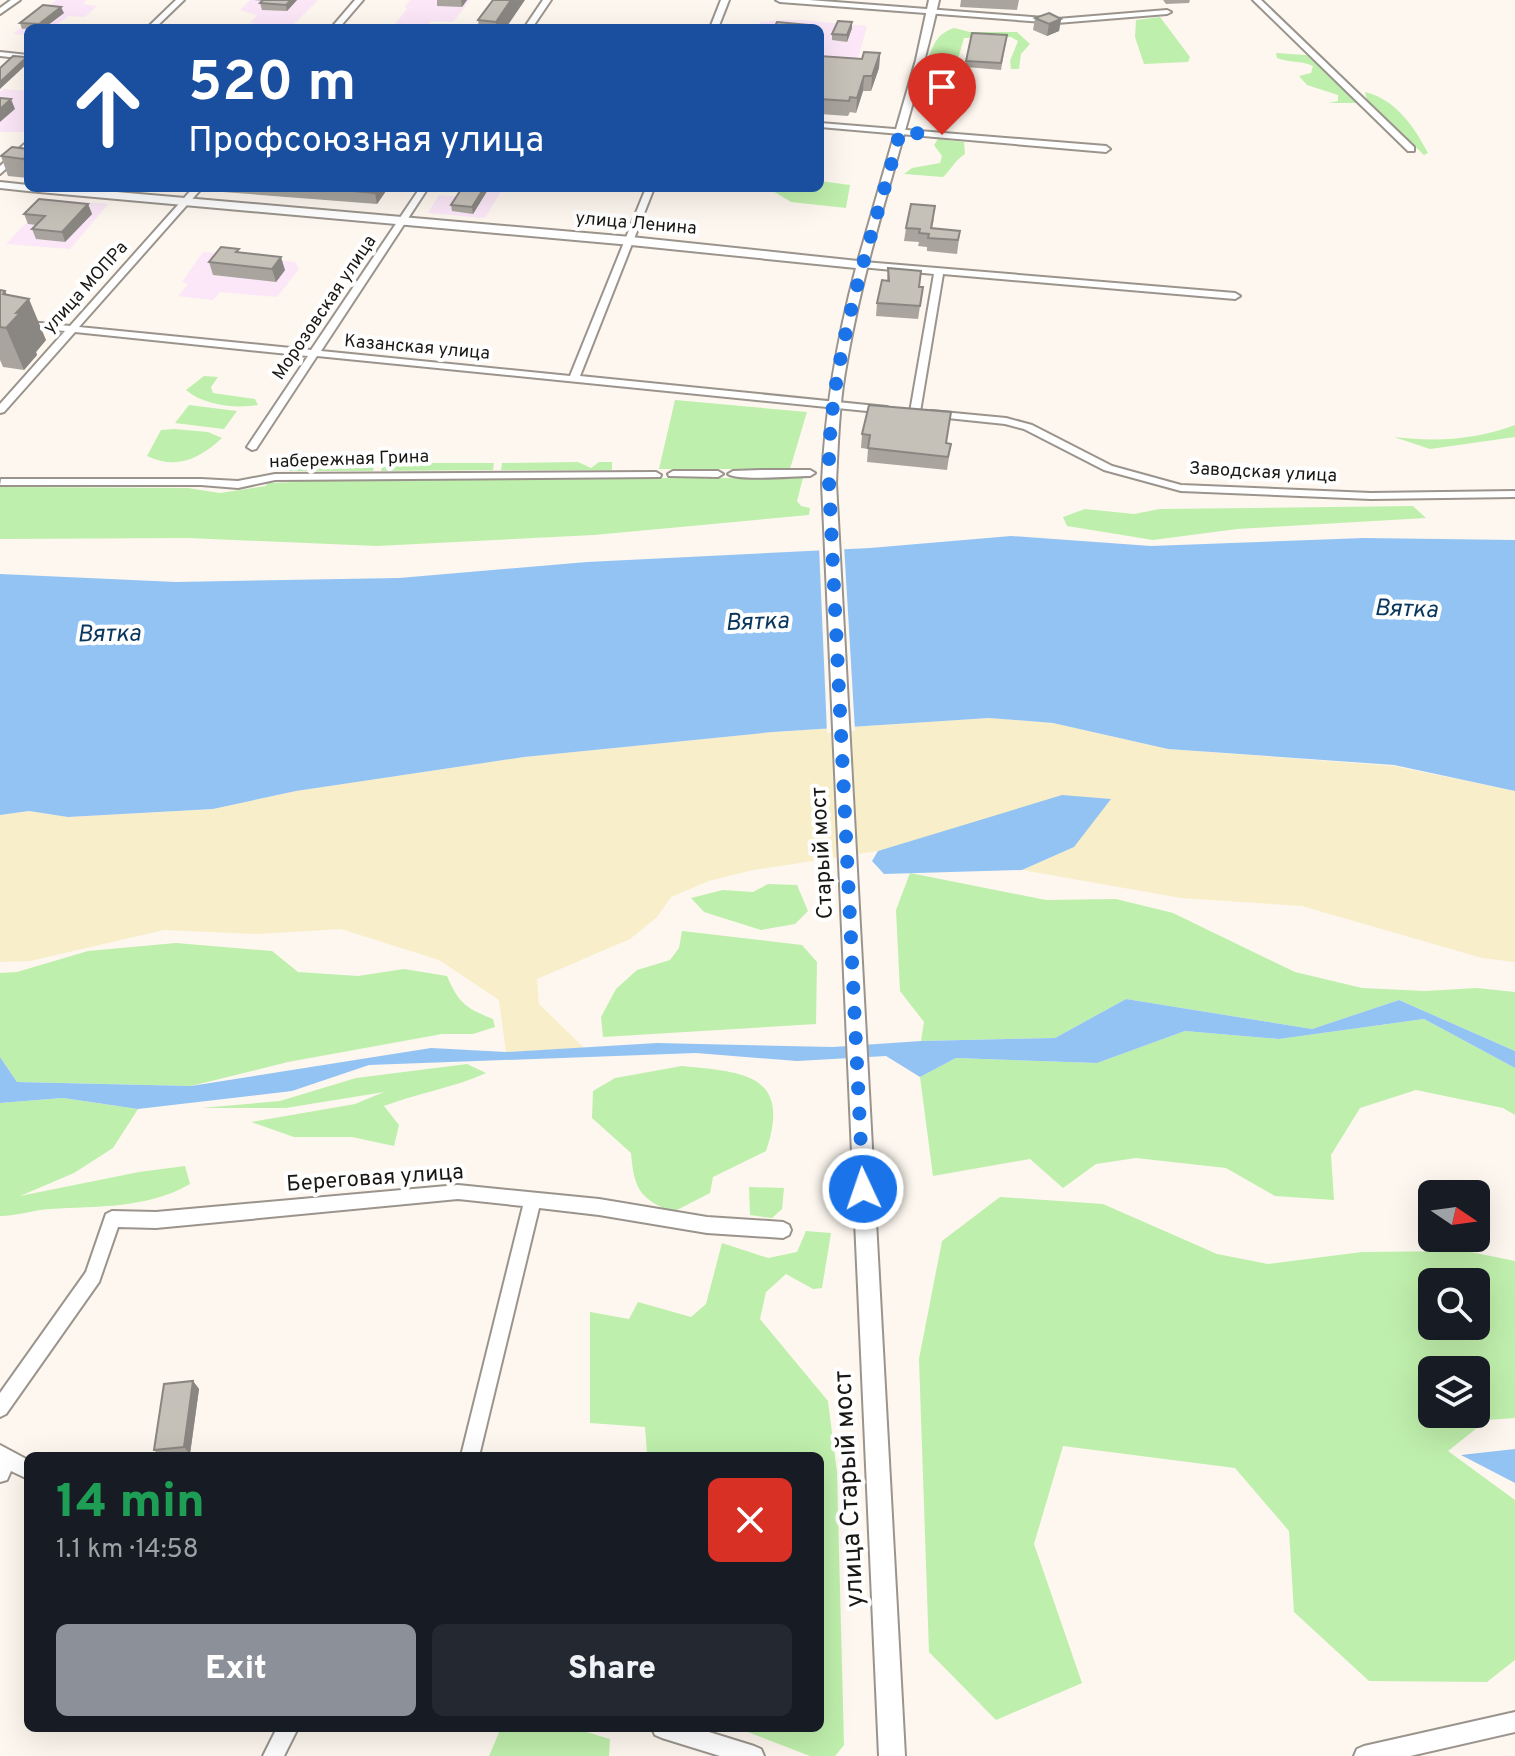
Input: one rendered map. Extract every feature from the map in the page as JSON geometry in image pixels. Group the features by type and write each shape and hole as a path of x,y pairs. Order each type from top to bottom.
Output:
{"main road":[{"name":"Старый мост","path":"865,1220 829,483 831,405 864,265 933,6"},
{"name":"улица Ленина","path":"0,185 24,187"},
{"name":"улица Ленина","path":"78,192 864,265"},
{"name":"улица Старый мост","path":"865,1220 892,1756"}],"street":[{"path":"0,12 16,0"},
{"path":"155,24 180,0"},
{"path":"338,24 359,0"},
{"path":"531,24 547,0"},
{"path":"716,24 725,0"},
{"path":"780,0 933,6 1057,21 1167,12"},
{"path":"1257,0 1411,149"},
{"path":"0,54 24,57"},
{"path":"824,125 1106,149"},
{"path":"0,171 24,148"},
{"name":"улица МОПРа","path":"0,410 194,192"},
{"name":"Морозовская улица","path":"252,447 422,192"},
{"path":"574,379 649,192"},
{"name":"улица Ленина","path":"864,265 1235,296"},
{"path":"915,412 939,271"},
{"name":"Казанская улица","path":"0,322 831,405"},
{"name":"Заводская улица","path":"831,405 993,420 1028,427 1108,468 1181,488 1371,496 1515,494"},
{"path":"733,474 810,473"},
{"path":"673,474 718,474"},
{"name":"набережная Грина","path":"1,482 201,482 228,487 275,477 656,475"},
{"name":"Береговая улица","path":"0,1408 93,1276 112,1219 156,1220 458,1192 707,1225 783,1230"},
{"path":"471,1452 533,1200"},
{"path":"3,1462 24,1469"},
{"path":"1364,1756 1515,1722"},
{"path":"273,1756 286,1732"},
{"path":"675,1732 754,1756"}],"shaded area":[{"path":"56,0 86,0 83,4 97,6 85,17 69,16 58,24 26,24"},
{"path":"250,0 318,0 294,24 250,23 257,15 240,10"},
{"path":"410,0 470,0 453,22 395,24 407,9 405,7"},
{"path":"801,20 867,26 858,58 846,62 824,58 824,24 760,22"},
{"path":"24,25 24,35 13,34"},
{"path":"4,89 24,91 24,132 0,132 0,92"},
{"path":"464,192 501,192 485,218 428,213 439,195 461,197"},
{"path":"49,199 108,204 70,249 6,244"},
{"path":"203,252 295,262 299,269 277,297 220,292 213,300 178,296 188,284 182,282"}],"green space":[{"path":"1160,17 1190,57 1188,62 1144,64 1135,37 1136,20"},
{"path":"954,28 970,32 1017,32 1030,44 1021,54 1019,69 1011,69 1010,61 1018,41 1011,37 964,38 958,59 952,65 934,64 929,56 936,42 941,35"},
{"path":"1276,53 1306,55 1322,65 1357,103 1329,103 1338,101 1338,95 1307,85 1299,76 1311,73 1313,66 1277,58"},
{"path":"1365,92 1394,107 1428,153 1424,155 1367,100"},
{"path":"938,139 964,142 965,154 943,177 904,174 912,168 940,163 942,156 934,145"},
{"path":"824,182 850,185 846,208 791,202 775,192 824,192"},
{"path":"204,376 218,377 211,387 213,393 255,399 258,405 220,405 186,390"},
{"path":"675,400 807,412 790,469 659,469"},
{"path":"189,405 237,411 224,429 175,423"},
{"path":"1515,425 1515,437 1430,449 1394,437 1455,438 1485,434"},
{"path":"161,430 208,432 222,438 205,452 187,460 168,462 147,456"},
{"path":"578,462 591,468 599,462 612,462 612,470 501,470 502,463"},
{"path":"383,463 494,463 493,470 381,471"},
{"path":"283,464 375,464 373,471 288,471"},
{"path":"297,478 803,478 797,501 801,506 810,508 809,515 594,535 377,546 188,538 0,539 0,487 188,488 220,493 266,486 267,483 295,482"},
{"path":"1413,506 1426,518 1237,529 1153,540 1067,526 1063,517 1085,509 1134,514 1160,509"},
{"path":"910,873 1046,900 1116,899 1173,913 1295,972 1362,988 1425,991 1477,988 1515,992 1515,1051 1399,1000 1312,1029 1126,999 1055,1038 921,1041 924,1022 900,991 896,910"},
{"path":"768,884 797,885 808,911 795,924 761,930 704,912 691,898 723,890 753,892"},
{"path":"682,931 802,945 817,962 816,1024 603,1037 601,1017 616,989 637,970 670,960 679,948"},
{"path":"176,943 272,951 298,972 358,976 404,969 447,976 460,999 470,1008 493,1019 495,1027 473,1034 442,1034 288,1062 191,1086 17,1082 0,1057 0,973 17,972 88,951"},
{"path":"1424,1019 1515,1068 1515,1115 1503,1108 1416,1090 1360,1108 1331,1155 1334,1200 1275,1196 1226,1168 1136,1158 1096,1164 1063,1188 1030,1159 933,1176 920,1077 956,1058 1097,1063 1185,1031 1279,1039"},
{"path":"467,1064 486,1073 384,1106 399,1125 394,1146 352,1137 294,1137 251,1122 355,1104 384,1092 286,1108 201,1108 280,1101 356,1078"},
{"path":"682,1066 725,1071 757,1082 767,1092 773,1106 772,1125 766,1151 713,1177 710,1193 673,1212 640,1191 631,1153 592,1118 593,1091 615,1078"},
{"path":"63,1098 138,1109 113,1148 74,1173 20,1196 185,1166 190,1184 139,1202 0,1216 0,1103"},
{"path":"749,1187 784,1188 782,1209 772,1218 750,1215"},
{"path":"1000,1197 1103,1204 1217,1254 1268,1264 1362,1252 1471,1252 1515,1261 1515,1418 1490,1420 1490,1356 1418,1356 1418,1428 1477,1428 1448,1451 1515,1500 1515,1660 1487,1682 1369,1681 1294,1612 1289,1531 1235,1468 1063,1446 1034,1544 1082,1683 996,1720 929,1652 919,1359 942,1241"},
{"path":"806,1231 831,1233 822,1288 813,1289 786,1274 766,1292 760,1319 828,1401 837,1472 844,1745 835,1756 810,1756 747,1732 824,1732 824,1452 647,1452 645,1427 590,1423 590,1312 629,1319 638,1302 691,1317 706,1304 722,1243 768,1258 797,1252"},
{"path":"499,1732 586,1732 610,1739 609,1756 489,1756"}],"sand":[{"path":"989,718 1053,723 1168,749 1394,766 1515,791 1515,962 1482,958 1302,906 1181,898 1022,870 1074,847 878,851 753,870 709,881 671,897 657,917 630,939 537,979 539,1004 584,1048 506,1052 499,1000 439,960 341,929 257,934 164,930 30,961 0,962 0,815 29,811 68,817 213,809 296,791 524,757 773,732"}],"water":[{"name":"Вятка","path":"1011,536 1151,546 1364,538 1515,540 1515,791 1394,765 1168,749 1053,723 989,718 773,732 524,757 296,791 213,809 68,817 29,811 0,815 0,574 176,582 399,578 587,562 870,548"},
{"path":"1062,795 1111,799 1074,847 1022,870 884,874 872,861 878,851"},
{"path":"1126,999 1312,1029 1399,1000 1515,1051 1515,1068 1424,1019 1279,1039 1185,1031 1097,1063 956,1058 920,1077 886,1056 797,1061 696,1053 369,1065 292,1091 138,1109 63,1098 0,1103 0,1057 17,1082 191,1086 431,1048 506,1052 657,1043 833,1047 921,1041 1055,1038"},
{"path":"1515,1449 1515,1483 1461,1455"}],"pier":[{"path":"844,545 855,731 827,733 819,546"}],"building":[{"path":"263,0 291,0 286,5 260,3"},
{"path":"493,0 511,0 496,22 478,20"},
{"path":"43,5 61,7 39,24 20,23"},
{"path":"1049,13 1061,19 1049,24 1035,18"},
{"path":"838,21 852,22 847,35 832,34"},
{"path":"972,33 1007,35 1001,63 966,61"},
{"path":"864,52 880,53 872,76 864,76 857,98 850,97 849,101 824,99 824,56 862,59"},
{"path":"13,56 24,57 0,82 0,68"},
{"path":"0,98 11,99 0,109"},
{"path":"12,147 24,148 23,159 1,156"},
{"path":"459,192 481,192 472,207 451,205"},
{"path":"39,199 88,204 62,232 32,229 45,216 24,214"},
{"path":"911,204 935,206 931,228 960,231 958,240 928,238 929,234 919,233 920,229 906,228"},
{"path":"221,247 239,249 236,252 281,257 272,269 209,262"},
{"path":"888,268 921,271 919,287 923,287 920,306 877,303 882,280 889,281"},
{"path":"0,290 5,291 3,294 29,299 6,328 0,327"},
{"path":"869,405 951,412 946,443 951,444 948,457 868,448 870,435 862,434"},
{"path":"193,1381 184,1447 154,1450 164,1384"}],"route":[{"path":"863,1189 829,483 829,426 833,393 854,305 900,132 942,135"}]}
